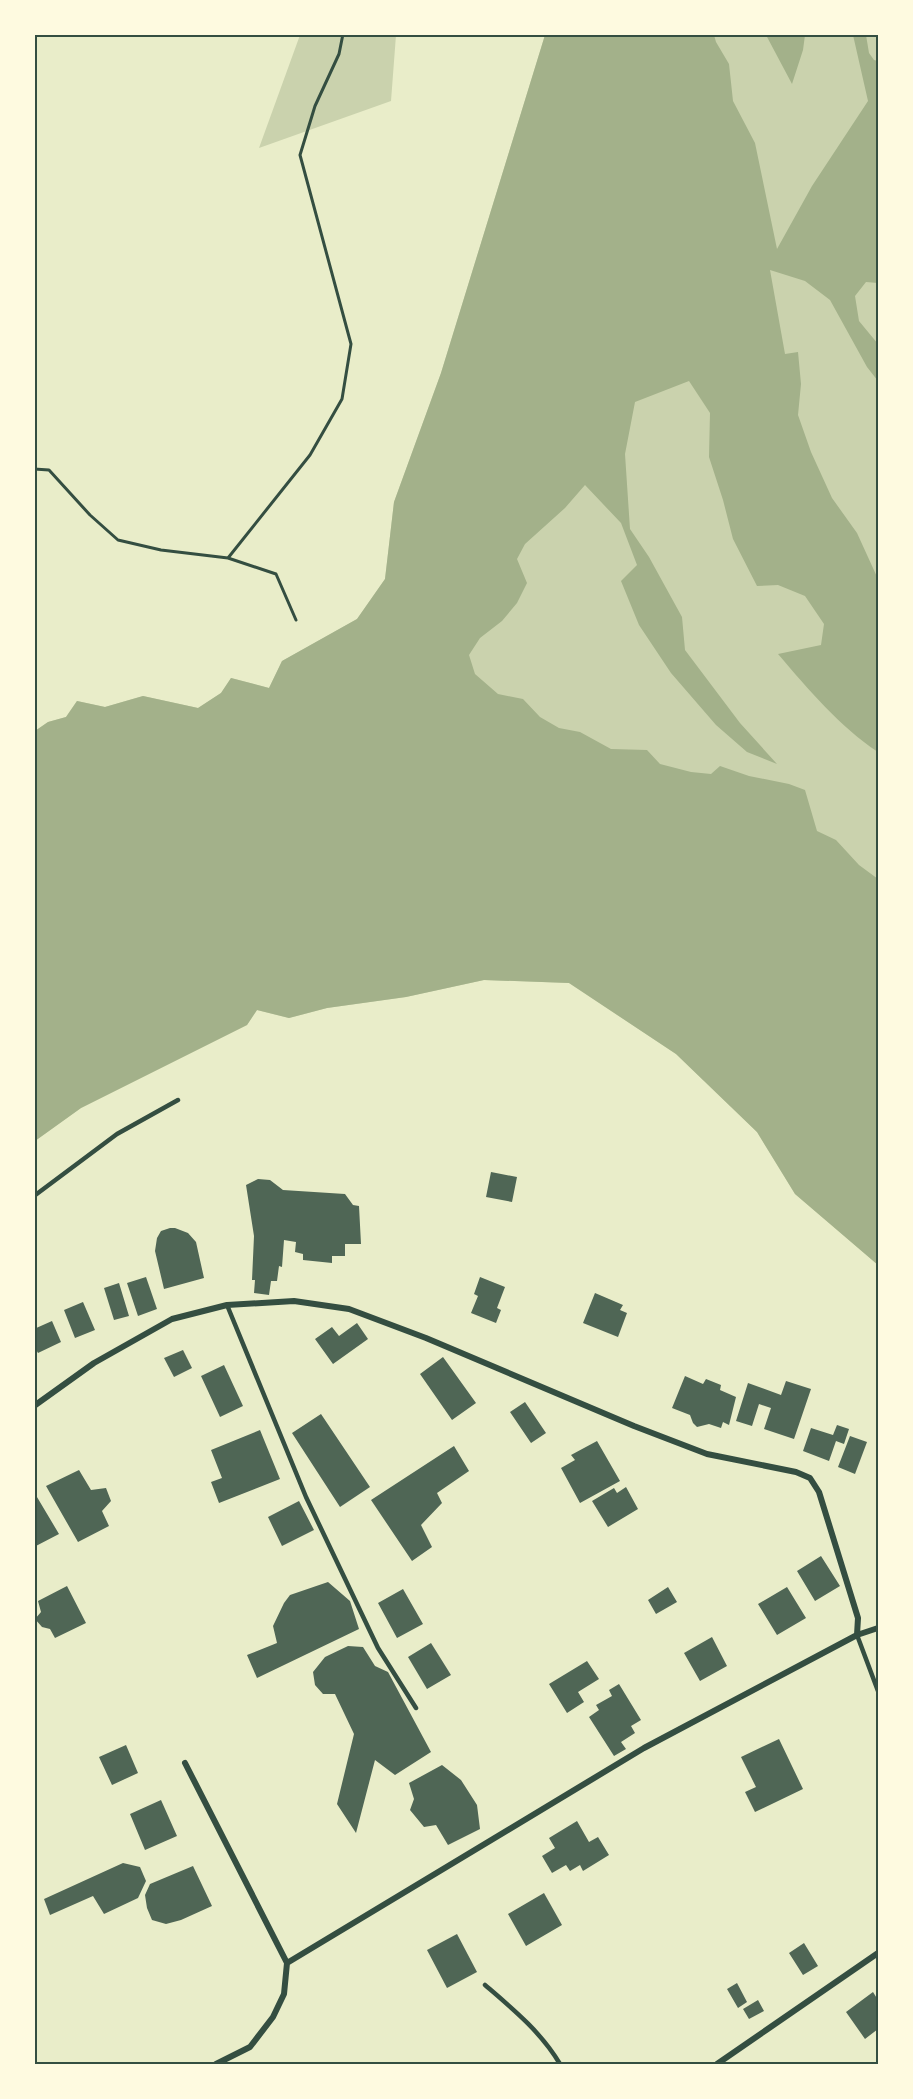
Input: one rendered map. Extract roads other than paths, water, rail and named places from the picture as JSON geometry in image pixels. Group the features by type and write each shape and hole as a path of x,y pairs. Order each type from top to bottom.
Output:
{"street":[{"path":"34,1406 94,1363 172,1319 227,1305 294,1301 349,1309 426,1338 634,1426 707,1454 796,1472 810,1478 819,1491 858,1618 857,1635"},
{"path":"287,1963 644,1748 857,1635 879,1629"},
{"path":"185,1763 287,1963 284,1994 273,2017 250,2047 216,2064"},
{"path":"717,2064 879,1953"}],"lane":[{"path":"34,1196 117,1134 178,1100"},
{"path":"227,1305 306,1497 378,1648 416,1708"},
{"path":"857,1635 879,1691"},
{"path":"485,1984 524,2018 552,2050 560,2064"}]}
